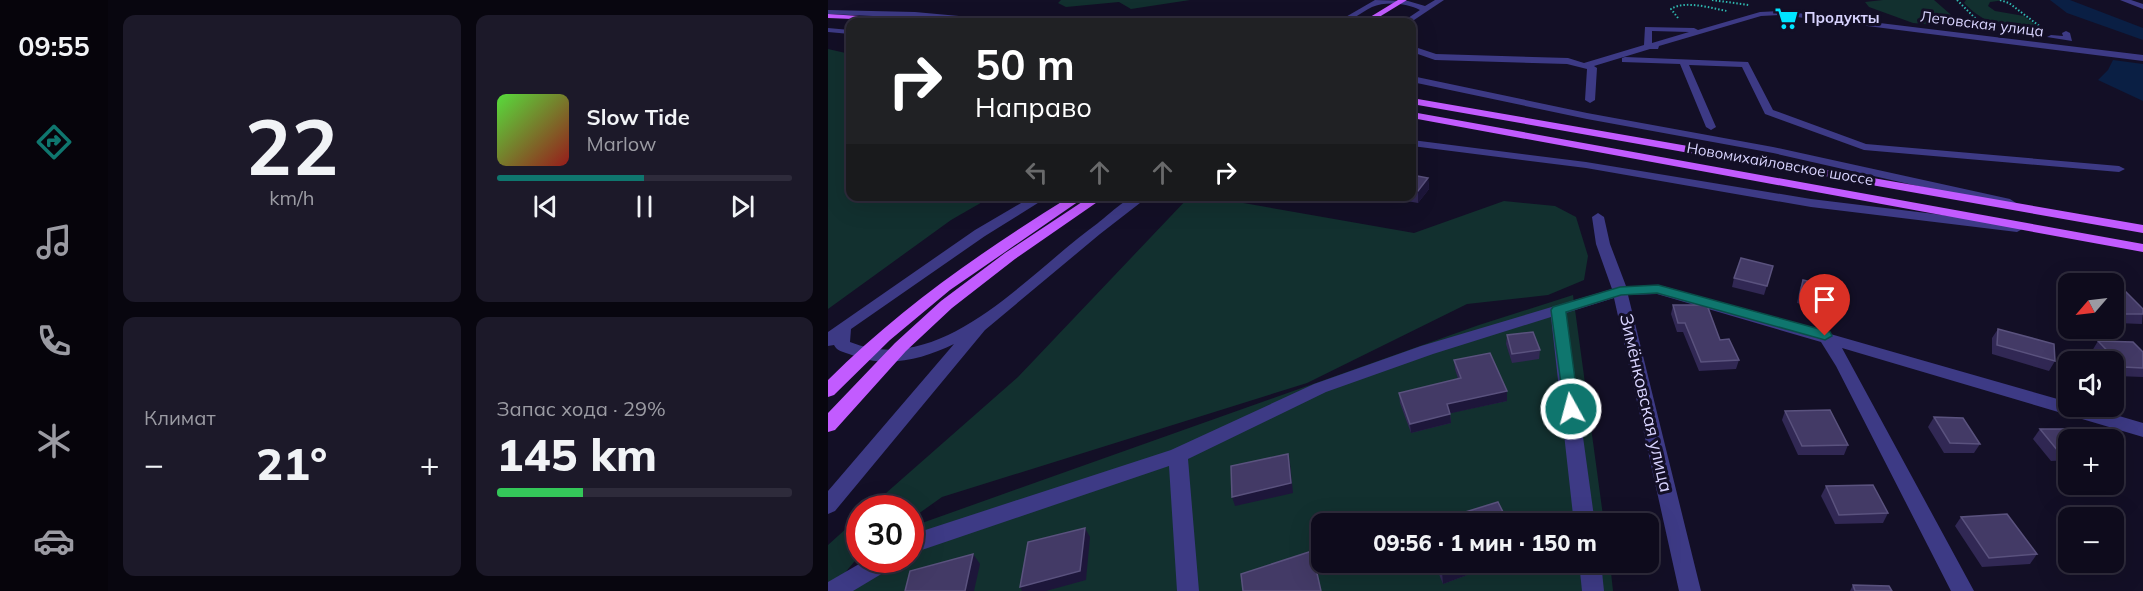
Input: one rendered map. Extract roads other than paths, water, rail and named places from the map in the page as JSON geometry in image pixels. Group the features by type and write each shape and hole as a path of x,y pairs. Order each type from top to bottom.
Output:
{"main road":[{"path":"1373,18 1402,0"},
{"path":"1387,18 1415,1"},
{"path":"828,14 875,18"},
{"path":"828,24 846,25"},
{"name":"Новомихайловское шоссе","path":"1416,102 2143,229"},
{"name":"Новомихайловское шоссе","path":"1416,116 2143,248"},
{"path":"828,391 862,355 934,295 1073,201"},
{"path":"828,425 887,359 927,322 994,267 1093,201"}],"street":[{"path":"1412,18 1440,0"},
{"path":"2124,0 2143,7"},
{"path":"1348,18 1377,2 1415,1 1425,10"},
{"path":"1778,1 1781,13"},
{"name":"Летовская улица","path":"1607,60 1766,14 1781,13 1994,33 2139,58"},
{"path":"828,14 915,14 959,18"},
{"path":"1655,47 1648,46 1648,28 1706,32"},
{"path":"828,30 846,32"},
{"path":"1994,33 2069,39 2066,33"},
{"path":"1416,50 1435,57 1568,61 1586,65 1592,68 1590,100"},
{"path":"1586,65 1607,60 1745,64 1769,112 1864,147 2119,170"},
{"path":"1683,61 1711,127"},
{"path":"1416,80 1587,116 1773,150 2057,213"},
{"path":"1416,144 1586,165 1811,203 2082,236"},
{"path":"828,341 843,327 980,233 1034,201"},
{"path":"828,505 979,326 1095,231 1136,201"},
{"name":"Зимёнковская улица","path":"1598,217 1603,244 1620,291 1690,591"},
{"path":"924,540 1179,456 1320,388 1427,350 1620,291 1658,289 2143,430"},
{"path":"1558,310 1584,513"},
{"path":"843,327 842,345 862,355 887,359 927,352 979,326"},
{"path":"1825,336 1844,364 1964,591"},
{"path":"1179,456 1188,591"},
{"path":"833,591 863,573"},
{"path":"1591,573 1593,591"}],"water":[{"path":"2113,60 2143,64 2143,101 2098,80 2108,70"}],"waterway":[{"path":"2058,0 2073,9 2143,34"}],"place":[{"name":"Продукты","path":"1786,18"}]}
